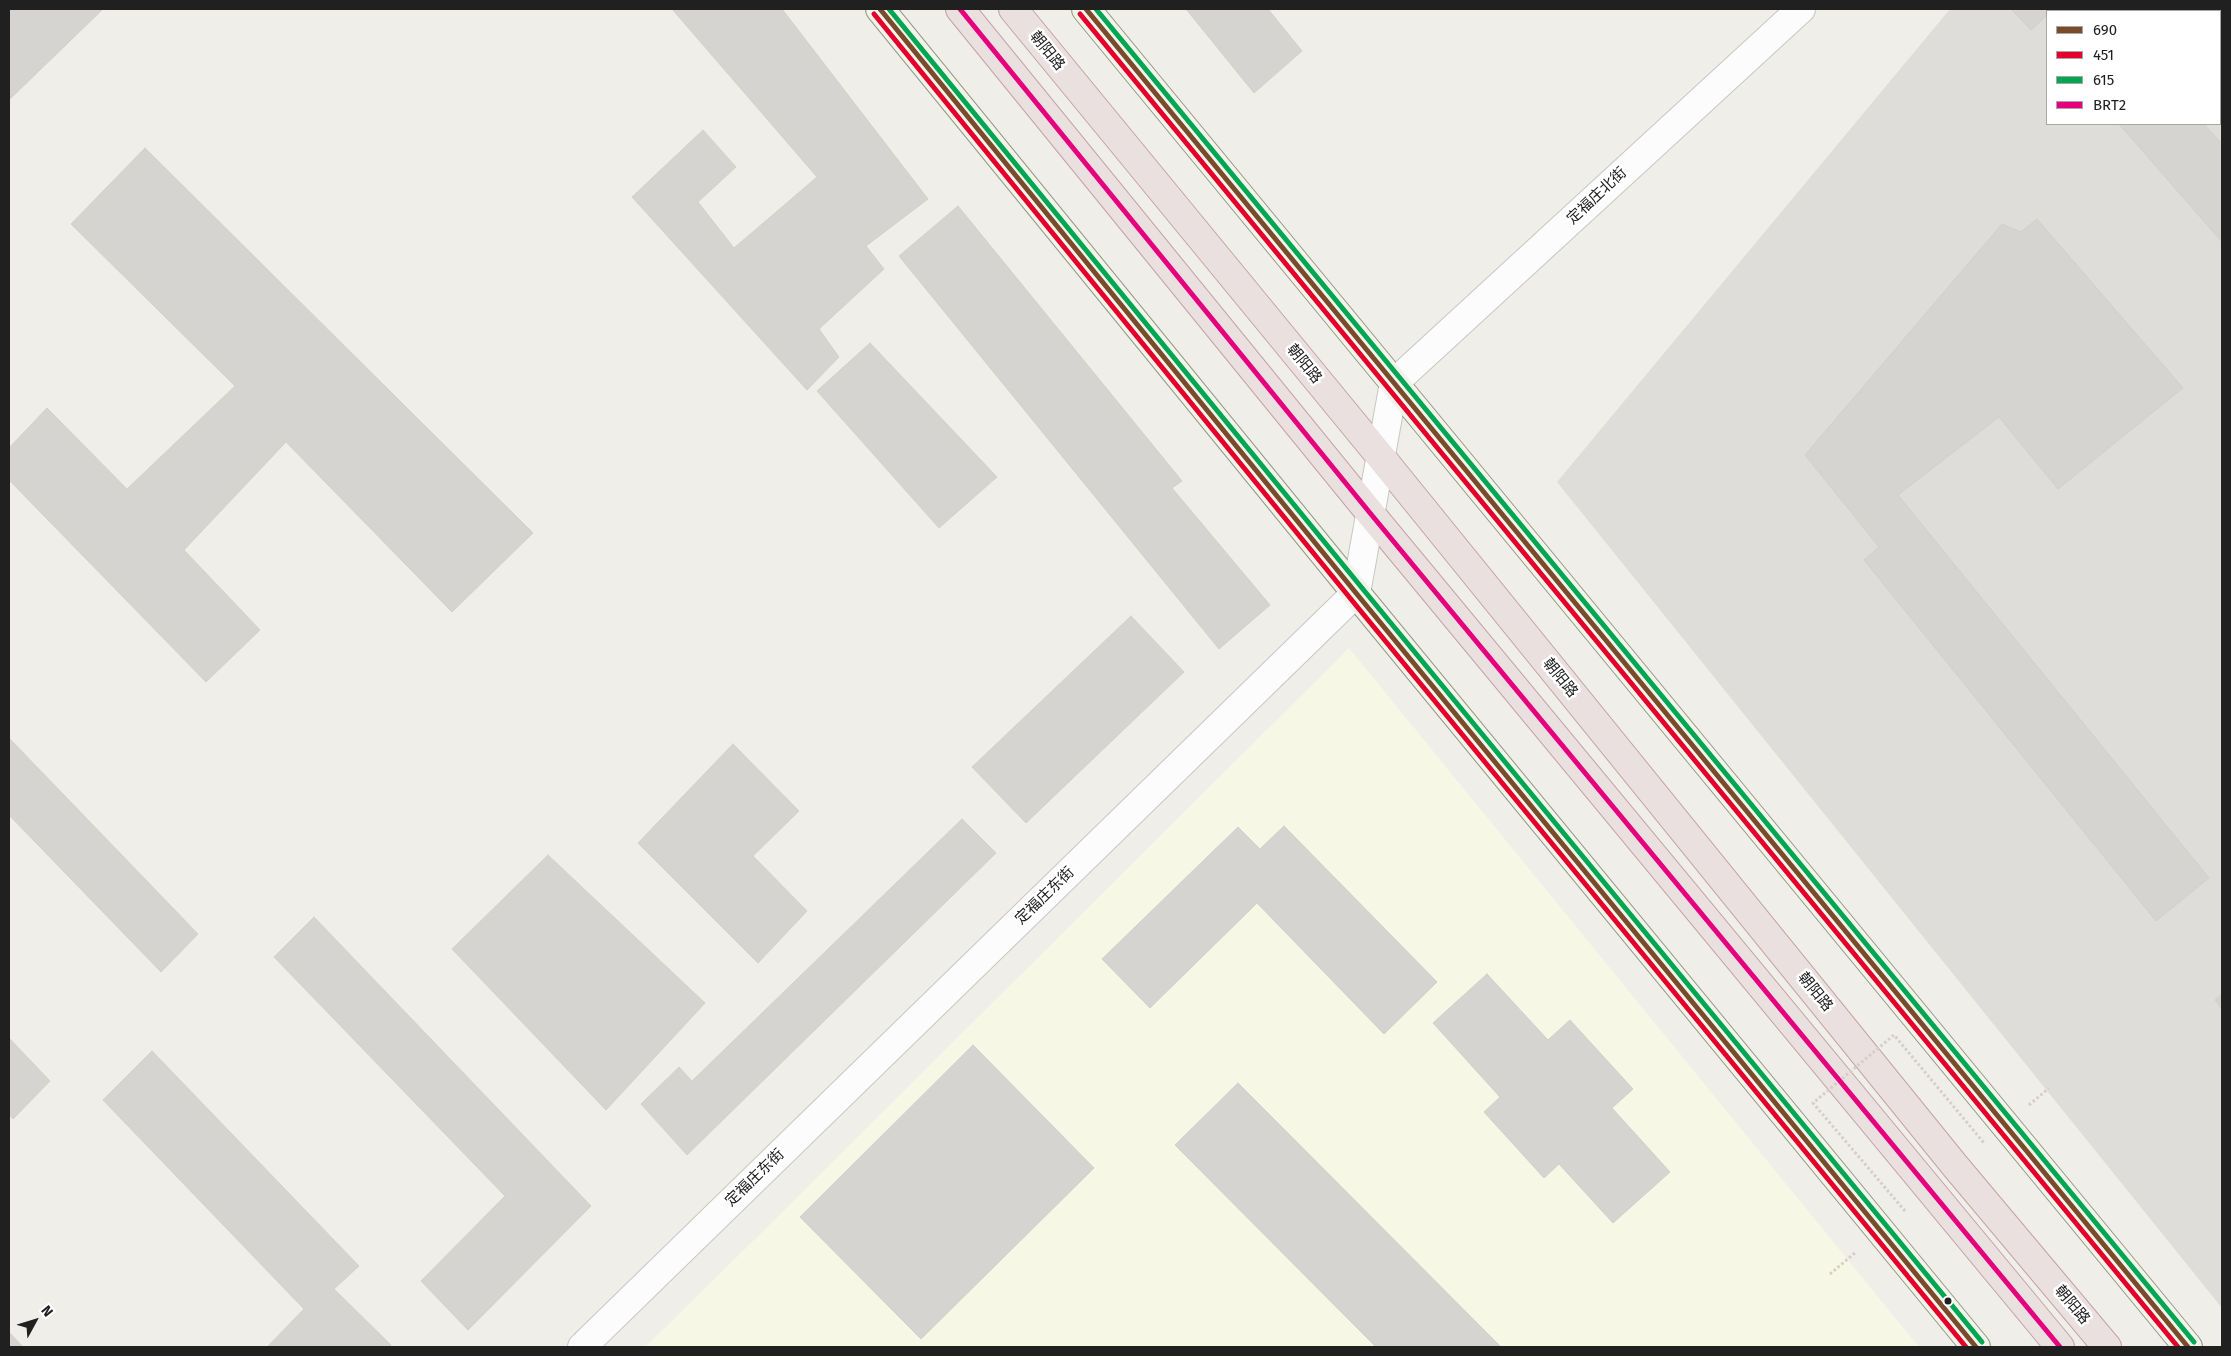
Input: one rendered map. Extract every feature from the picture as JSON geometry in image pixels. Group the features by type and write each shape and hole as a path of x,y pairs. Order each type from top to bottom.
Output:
{"highway":[{"path":"960,9 1370,513 2060,1347"},
{"name":"朝阳路","path":"1013,9 1380,456 1956,1167 2107,1347"}],"street":[{"path":"880,9 1356,593 1976,1347"},
{"path":"1086,9 2188,1347"},
{"name":"定福庄北街","path":"1394,383 1800,9"},
{"path":"1356,593 1394,383"},
{"name":"定福庄东街","path":"582,1347 1356,593"}],"path":[{"path":"1905,1211 1813,1103 1894,1035 1984,1143"}],"shaded area":[{"path":"1950,9 2222,9 2222,1308 1557,482"},
{"path":"1349,648 1919,1347 645,1347 756,1238"}],"building":[{"path":"9,9 103,9 9,100"},
{"path":"672,9 782,9 928,199 866,246 884,269 819,329 839,357 807,390 632,197 703,130 736,167 698,202 734,248 817,177"},
{"path":"1186,9 1268,9 1302,51 1254,93"},
{"path":"2011,9 2054,9 2046,10 2046,16 2031,30"},
{"path":"2222,9 2222,57 2221,10 2182,10"},
{"path":"2120,125 2205,125 2222,144 2222,242"},
{"path":"145,148 533,533 452,612 286,442 184,550 260,630 206,682 9,480 9,448 47,408 127,489 235,386 71,224"},
{"path":"958,206 1182,481 1172,488 1270,605 1219,649 899,256"},
{"path":"2037,219 2183,388 2058,489 1999,417 1898,495 2209,878 2156,921 1864,560 1879,547 1805,455 2002,224 2021,232"},
{"path":"870,343 997,477 939,528 817,391"},
{"path":"1131,616 1184,672 1026,823 972,767"},
{"path":"9,738 198,934 161,972 9,815"},
{"path":"733,744 799,811 753,856 807,911 758,963 638,843"},
{"path":"962,819 996,853 687,1155 641,1104 679,1067 692,1081"},
{"path":"1284,826 1437,982 1384,1034 1257,903 1150,1008 1102,959 1238,827 1260,849"},
{"path":"548,855 705,1003 606,1110 452,949"},
{"path":"314,917 591,1206 468,1330 421,1281 505,1196 274,957"},
{"path":"1487,974 1548,1040 1570,1020 1633,1089 1612,1108 1670,1172 1613,1223 1559,1164 1544,1178 1484,1112 1500,1097 1433,1023"},
{"path":"2222,994 2222,1009 2215,1000"},
{"path":"9,1038 50,1081 13,1119 9,1114"},
{"path":"973,1045 1094,1168 921,1339 800,1217"},
{"path":"152,1051 359,1266 334,1289 391,1345 389,1347 267,1347 304,1309 103,1100"},
{"path":"1238,1083 1501,1347 1376,1347 1175,1145"},
{"path":"9,1332 23,1347 9,1347"}],"transit line":[{"name":"690","path":"880,9 1356,593 1976,1347"},
{"name":"615","path":"889,9 1982,1342"},
{"name":"BRT2","path":"960,9 1370,513 2060,1347"},
{"name":"690","path":"1086,9 2188,1347"},
{"name":"615","path":"1096,9 2194,1342"},
{"name":"451","path":"874,14 1350,598 1966,1347"},
{"name":"451","path":"1080,14 2178,1347"}]}
